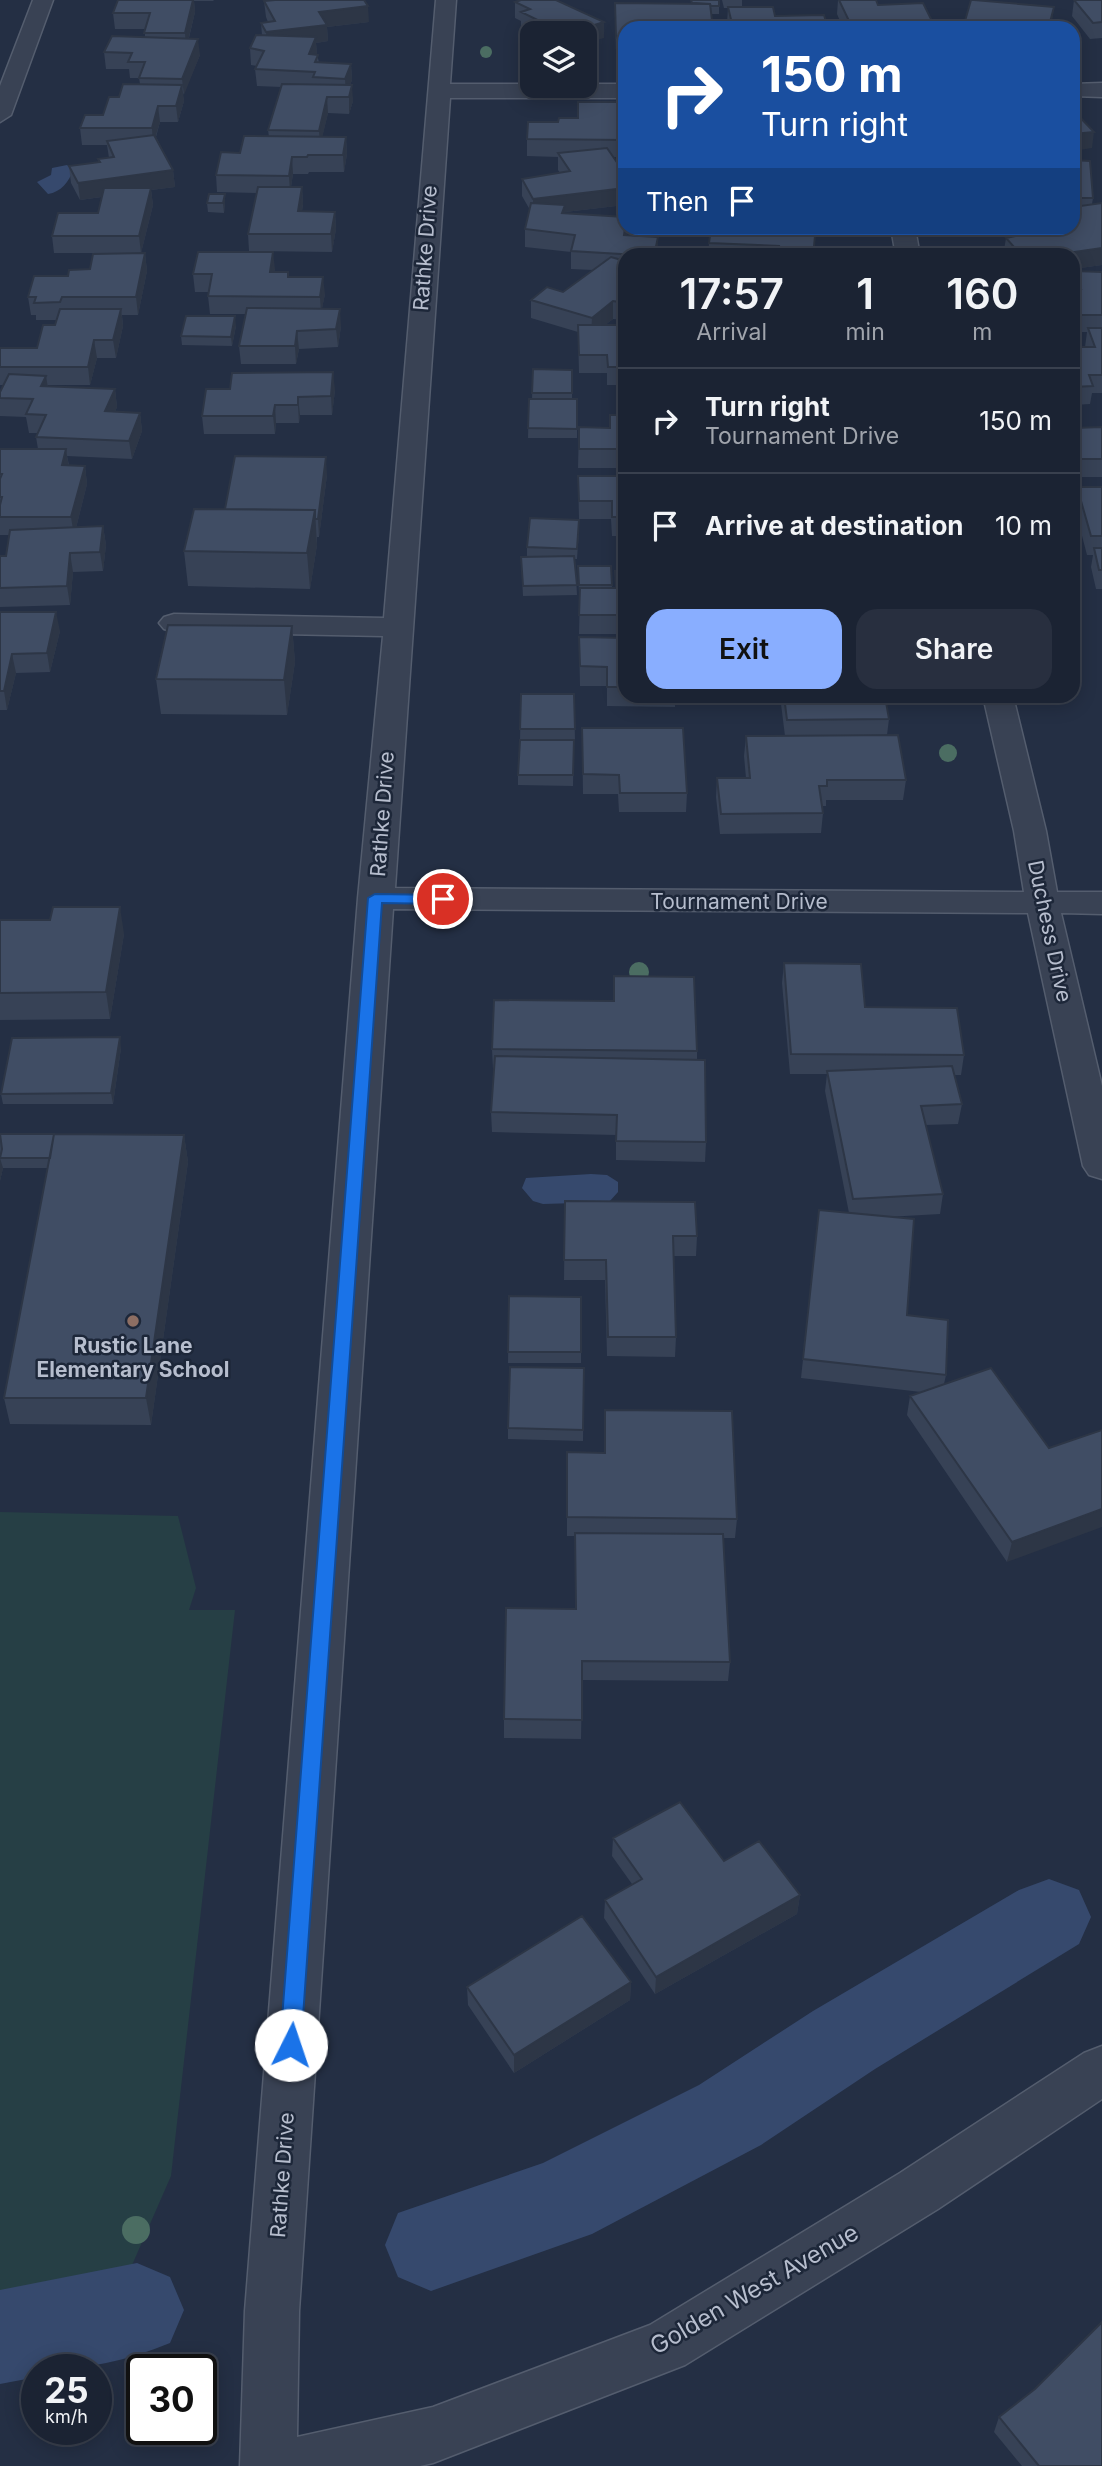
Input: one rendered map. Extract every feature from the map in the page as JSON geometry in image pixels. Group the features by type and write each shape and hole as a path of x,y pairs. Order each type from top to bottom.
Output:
{"street":[{"path":"0,115 43,0"},
{"name":"Rathke Drive","path":"268,2466 272,2311 375,898 446,0"},
{"path":"1080,90 1102,90"},
{"path":"437,91 618,91"},
{"path":"174,622 396,627"},
{"name":"Duchess Drive","path":"1000,703 1102,1166"},
{"name":"Tournament Drive","path":"375,898 1102,903"},
{"name":"Golden West Avenue","path":"294,2466 433,2435 666,2346 919,2191 1102,2070"}],"green space":[{"path":"0,1512 178,1516 196,1588 189,1610 235,1610 171,2176 129,2272 0,2293"}],"water":[{"path":"67,165 73,170 67,182 61,189 48,194 37,182 51,175 52,168"},
{"path":"607,1175 618,1182 618,1192 609,1202 543,1204 533,1201 522,1188 526,1178"}],"building":[{"path":"118,0 193,0 185,33 144,33 150,13 113,13"},
{"path":"364,0 368,6 319,12 327,25 266,32 261,23 275,21 264,1"},
{"path":"556,0 604,22 597,24 597,21 540,21 521,12 530,9 515,2"},
{"path":"691,0 719,0 719,6 692,3"},
{"path":"839,0 876,0 878,5 923,3 932,21 849,21"},
{"path":"971,0 1054,7 1050,21 965,21"},
{"path":"1074,0 1102,0 1102,22 1093,23"},
{"path":"615,3 710,4 712,21 618,21 616,38"},
{"path":"728,7 773,7 775,16 824,15 826,21 731,21"},
{"path":"256,35 316,37 309,54 318,55 315,62 351,64 345,79 313,77 315,72 255,69 264,51 250,48"},
{"path":"112,36 198,39 182,79 139,78 145,62 128,62 132,53 104,52"},
{"path":"123,84 182,85 176,106 158,106 152,128 80,128 85,115 103,115 109,97 119,97"},
{"path":"282,84 352,85 349,97 327,97 319,131 268,130"},
{"path":"578,102 618,102 618,140 527,139 528,122 558,122 559,118 578,118"},
{"path":"1080,117 1094,132 1080,133"},
{"path":"154,135 173,170 78,183 69,166 100,162 98,159 114,157 107,141"},
{"path":"244,136 346,137 343,155 292,157 289,176 216,175 221,152 240,153"},
{"path":"607,148 618,164 618,189 533,199 522,179 570,171 558,153"},
{"path":"1080,160 1090,161 1093,198 1080,198"},
{"path":"258,187 302,187 298,211 335,212 331,234 248,234"},
{"path":"104,188 151,188 139,236 52,236 58,213 98,213"},
{"path":"209,194 225,194 223,203 207,203"},
{"path":"531,203 565,205 562,213 618,217 618,235 658,237 656,248 618,248 618,254 571,251 575,235 525,229"},
{"path":"1102,203 1102,248 1080,251 1080,248 1015,248 1006,238 1020,235 1080,235 1080,206"},
{"path":"710,235 815,236 814,248 709,243"},
{"path":"198,252 273,252 270,272 288,272 288,277 323,277 320,297 208,296 212,274 193,274"},
{"path":"145,253 136,297 62,297 60,302 34,303 36,297 28,297 34,276 68,276 69,270 90,269 93,254"},
{"path":"611,257 618,259 618,302 613,301 592,318 531,300 547,287 563,292"},
{"path":"1080,271 1102,272 1102,315 1080,315"},
{"path":"247,308 340,309 336,329 297,331 295,346 239,346"},
{"path":"60,309 121,309 113,340 94,340 88,367 0,367 0,348 37,348 43,325 55,325"},
{"path":"186,316 235,316 231,337 181,336"},
{"path":"578,325 618,325 618,367 608,367 607,355 579,355"},
{"path":"1088,328 1102,328 1102,375 1089,375 1093,386 1080,387 1080,347 1095,347"},
{"path":"533,369 572,370 572,393 532,393"},
{"path":"333,372 331,396 298,397 298,405 275,405 273,416 202,416 206,389 230,389 232,373"},
{"path":"9,374 46,376 41,386 115,389 105,411 140,413 129,441 36,437 46,415 26,414 33,399 0,398 0,392"},
{"path":"529,399 577,399 577,429 528,428"},
{"path":"610,415 618,415 618,449 579,449 579,427 610,428"},
{"path":"1102,427 1102,459 1080,459 1080,428"},
{"path":"0,449 66,449 62,465 85,466 71,517 0,517"},
{"path":"235,456 326,457 318,519 315,519 315,510 225,509"},
{"path":"578,476 618,476 618,517 612,517 612,501 579,501"},
{"path":"1080,487 1102,487 1102,536 1091,536 1080,498"},
{"path":"194,509 315,510 307,553 184,551"},
{"path":"530,518 579,520 577,549 527,547"},
{"path":"103,526 100,552 70,553 67,586 0,588 0,556 6,556 10,530"},
{"path":"1094,548 1102,548 1102,570 1099,570"},
{"path":"574,556 577,585 523,586 521,557"},
{"path":"578,566 611,566 612,585 579,585"},
{"path":"615,571 618,571 618,615 579,615 580,588 616,588"},
{"path":"0,612 56,612 47,653 12,654 4,691 0,691"},
{"path":"168,625 292,626 284,680 156,679"},
{"path":"579,637 618,638 618,687 607,687 607,667 580,666"},
{"path":"521,694 574,694 575,729 520,729"},
{"path":"785,703 886,703 889,719 787,720"},
{"path":"582,728 683,728 687,793 620,793 619,775 583,774"},
{"path":"898,735 906,780 827,780 827,786 819,786 823,813 721,814 717,778 750,778 746,736"},
{"path":"520,740 574,740 573,775 518,775"},
{"path":"53,907 120,907 106,992 0,993 0,920 50,920"},
{"path":"784,963 861,964 865,1007 957,1008 964,1055 791,1054"},
{"path":"614,976 694,977 697,1051 492,1049 494,1000 614,1001"},
{"path":"120,1037 111,1093 1,1094 12,1038"},
{"path":"495,1056 705,1060 706,1142 616,1141 617,1115 491,1112"},
{"path":"952,1066 962,1104 921,1106 943,1194 853,1199 827,1071"},
{"path":"0,1134 54,1134 50,1158 0,1158"},
{"path":"54,1134 184,1135 146,1398 4,1398"},
{"path":"565,1201 695,1202 697,1236 673,1236 676,1337 608,1337 606,1260 564,1260"},
{"path":"819,1210 914,1219 907,1315 948,1320 946,1375 803,1359"},
{"path":"509,1296 581,1297 581,1352 508,1352"},
{"path":"510,1367 584,1368 583,1430 508,1428"},
{"path":"991,1368 1049,1448 1102,1430 1102,1509 1012,1542 910,1396"},
{"path":"605,1410 732,1411 737,1519 567,1517 567,1452 605,1453"},
{"path":"575,1533 723,1534 730,1662 582,1661 582,1720 504,1719 506,1608 576,1609"},
{"path":"680,1802 724,1861 759,1841 800,1895 656,1977 605,1900 642,1879 613,1838"},
{"path":"582,1916 631,1982 514,2055 467,1987"},
{"path":"1102,2322 1102,2466 1039,2466 999,2417 1035,2389"}],"waterway":[{"path":"431,2245 560,2202 730,2115 844,2040 1049,1917"},
{"path":"0,2337 137,2310"}],"place":[{"name":"Rustic Lane Elementary School","path":"133,1321"}],"route":[{"path":"291,2045 375,898 443,899"}]}
